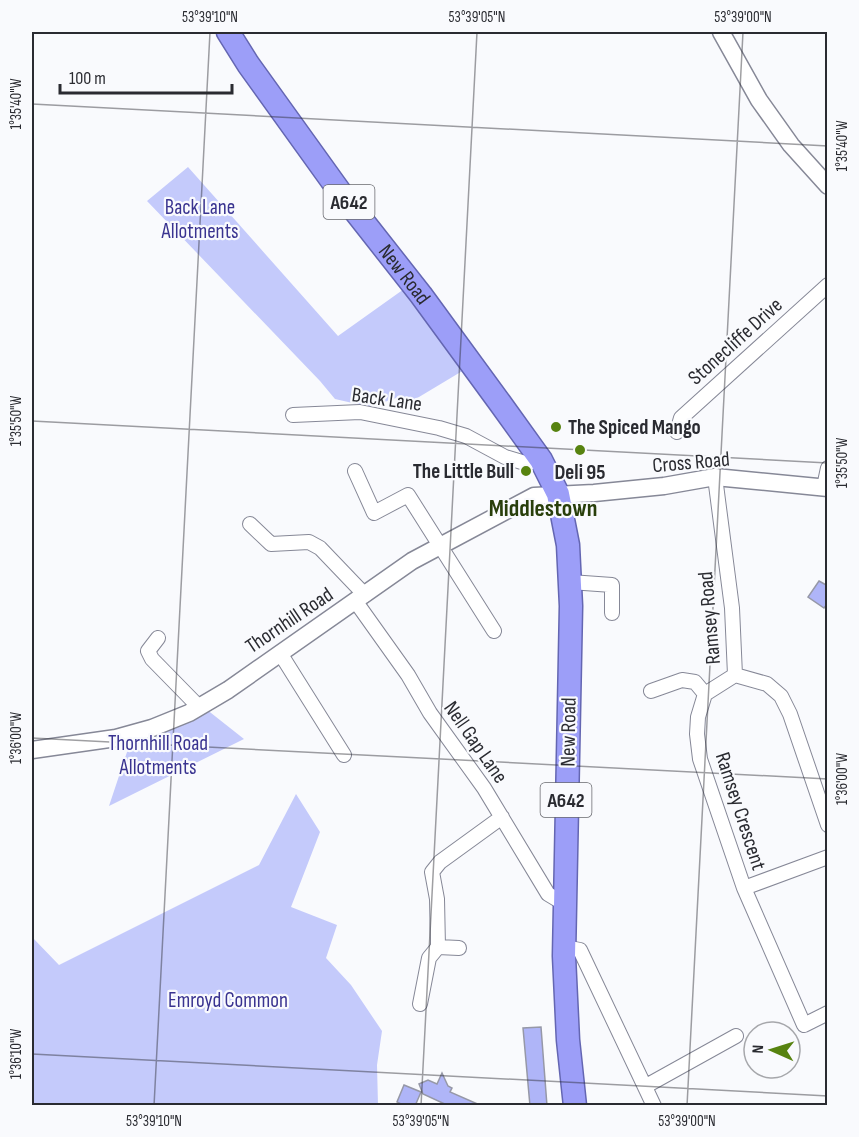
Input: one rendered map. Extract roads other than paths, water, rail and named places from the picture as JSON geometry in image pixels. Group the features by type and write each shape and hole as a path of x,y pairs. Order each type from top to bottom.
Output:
{"highway":[{"name":"New Road","path":"228,32 248,64 340,192 421,295 544,464 558,494 568,545 570,582 563,903 568,1040 575,1106"}],"street":[{"path":"721,32 759,100 791,145 828,186"},
{"name":"Stonecliffe Drive","path":"676,432 681,418 828,285"},
{"name":"Back Lane","path":"293,415 360,412 439,428 466,436 505,457 525,463 544,464"},
{"path":"826,488 828,468"},
{"path":"355,471 374,513 408,495 494,631"},
{"name":"Cross Road","path":"558,494 664,486 715,477 826,488"},
{"name":"Ramsey Road","path":"715,477 732,608 735,675 767,684 781,696 790,714 828,825"},
{"name":"Thornhill Road","path":"32,750 116,738 152,729 228,690 412,561 534,496 558,494"},
{"name":"Nell Gap Lane","path":"250,524 271,544 309,542 320,548 360,598 430,713 502,817 549,894 563,903"},
{"path":"570,582 612,585 612,613"},
{"path":"158,638 148,651 152,659 199,706"},
{"path":"279,653 344,755"},
{"path":"651,692 682,680 695,682 705,694 735,675"},
{"name":"Ramsey Crescent","path":"705,694 698,717 697,734 700,759 744,888 828,857"},
{"path":"420,1004 433,953 437,899 432,872 440,862 502,817"},
{"path":"744,888 804,1025 828,1013"},
{"path":"564,947 580,950 654,1106"},
{"path":"433,953 459,948"},
{"path":"646,1086 736,1036"}],"place":[{"name":"The Spiced Mango","path":"556,427"},
{"name":"Deli 95","path":"580,450"},
{"name":"The Little Bull","path":"526,471"}],"district":[{"name":"Middlestown","path":"543,508"}],"park label":[{"name":"Back Lane Allotments","path":"200,219"},
{"name":"Thornhill Road Allotments","path":"158,755"},
{"name":"Emroyd Common","path":"228,1000"}]}
